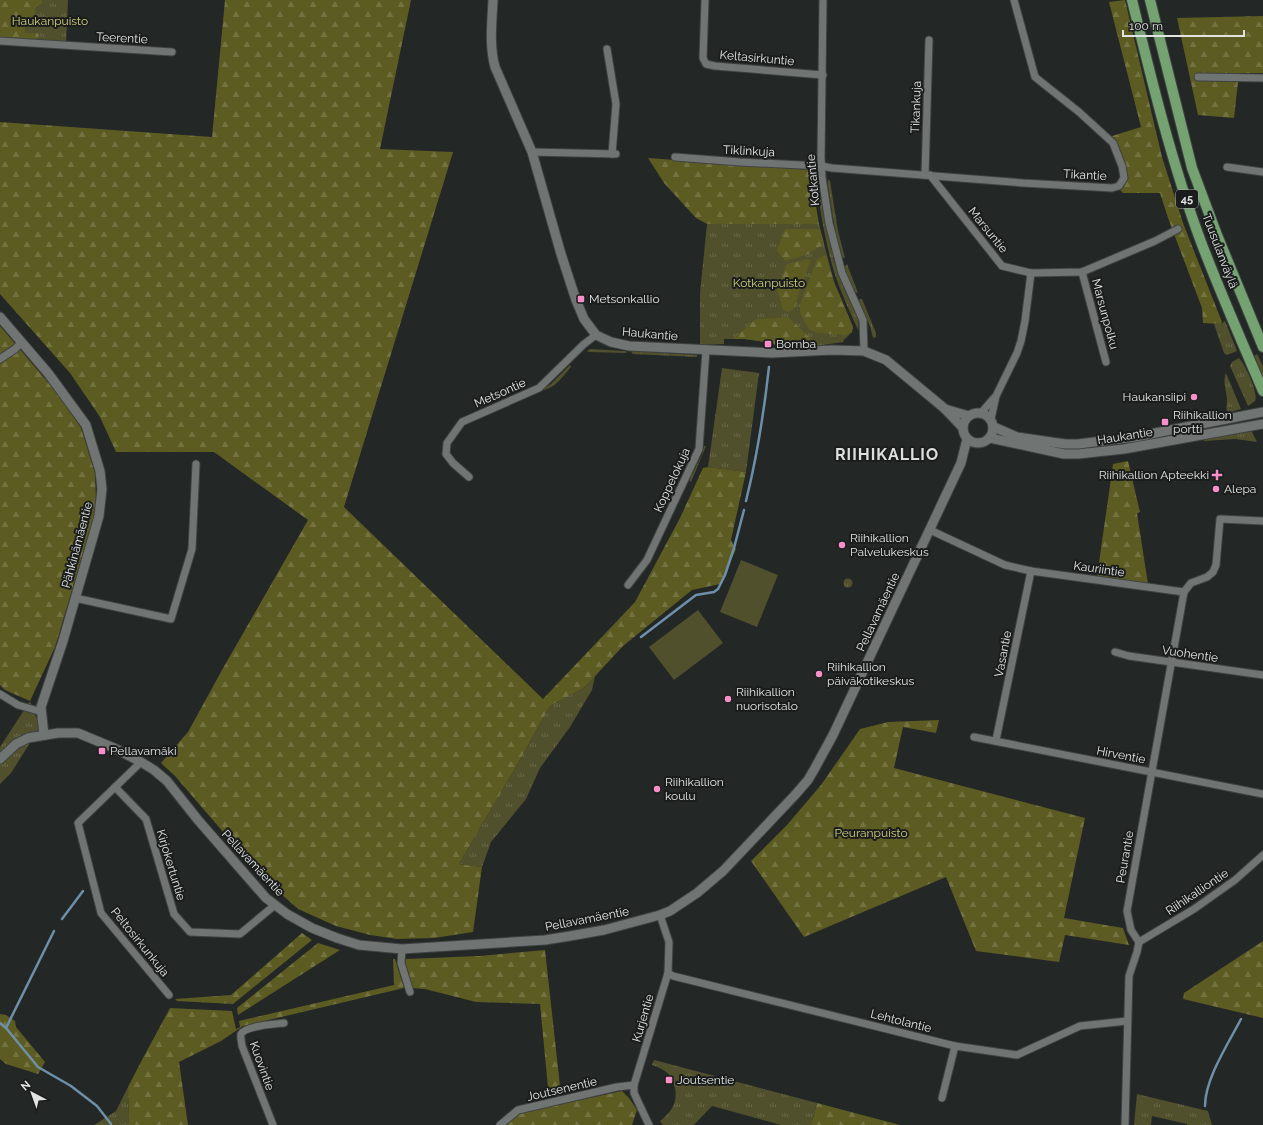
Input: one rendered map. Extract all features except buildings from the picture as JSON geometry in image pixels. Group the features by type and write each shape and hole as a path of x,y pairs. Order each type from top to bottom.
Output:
{"main road":[{"name":"Tuusulanväylä","path":"1132,0 1149,71 1178,174 1201,242 1263,391"},
{"name":"Tuusulanväylä","path":"1150,0 1192,168 1217,235 1263,347"}],"street":[{"name":"Haukantie","path":"493,0 492,56 495,67 532,152 561,254 576,300 584,319 596,335 619,345 772,353 832,350 864,351 886,360 944,408 963,428"},
{"name":"Keltasirkuntie","path":"705,0 703,58 706,64 823,74"},
{"name":"Kotkantie","path":"823,0 822,166 829,223 840,268 863,320 864,351"},
{"name":"Tikantie","path":"822,166 1023,184 1112,188 1119,186 1124,178 1122,166 1113,143 1079,112 1035,77 1014,0"},
{"name":"Tikankuja","path":"927,175 929,40"},
{"name":"Teerentie","path":"0,41 172,52"},
{"path":"532,152 614,154 616,104 606,49"},
{"path":"1198,77 1263,78"},
{"name":"Tiklinkuja","path":"675,157 822,166"},
{"path":"1227,167 1263,172"},
{"name":"Marsuntie","path":"927,175 1002,266 1031,273 1082,272 1155,241 1178,229"},
{"name":"Marsunpolku","path":"1082,272 1106,362"},
{"path":"981,413 996,396 1017,353 1025,321 1031,273"},
{"name":"Pähkinämäentie","path":"0,317 52,378 86,425 100,470 102,489 99,516 63,641 41,707 44,735"},
{"name":"Metsontie","path":"468,477 446,454 447,442 462,422 539,388 584,344 596,335"},
{"path":"0,359 15,349 22,342"},
{"name":"Koppelokuja","path":"628,586 647,560 699,449 706,350"},
{"path":"992,423 986,415 981,413 969,416 963,428 965,436 967,439 977,444 990,438 992,434 996,396"},
{"name":"Haukantie","path":"944,408 969,416"},
{"name":"Haukantie","path":"992,423 1017,437 1065,444 1078,444 1135,437 1263,412"},
{"name":"Haukantie","path":"990,438 1064,454 1078,454 1124,449 1263,424"},
{"name":"Pellavamäentie","path":"0,759 16,744 28,738 58,733 78,733 141,762 154,770 167,781 198,820 266,898 287,914 312,928 359,945 402,949 545,940 604,930 660,915 682,904 709,884 808,780 831,739 930,530 961,462 967,439"},
{"name":"Pellavamäentie","path":"961,462 977,444"},
{"path":"75,598 170,619 192,549 196,464"},
{"path":"1184,592 1190,582 1207,577 1213,572 1216,565 1220,519 1263,521"},
{"name":"Kauriintie","path":"930,530 1005,565 1030,571 1184,592"},
{"name":"Vasantie","path":"996,740 1030,571"},
{"name":"Peurantie","path":"1139,942 1131,930 1127,911 1184,592"},
{"name":"Vuohentie","path":"1115,652 1129,656 1172,663 1263,675"},
{"path":"0,694 18,705 42,712"},
{"name":"Hirventie","path":"974,737 996,740 1263,794"},
{"name":"Peltosirkunkuja","path":"141,762 78,823 101,913 169,995"},
{"name":"Kirjokertuntie","path":"115,787 146,819 174,914 190,932 240,934 275,905"},
{"name":"Riihikalliontie","path":"1139,942 1194,909 1235,880 1263,855"},
{"name":"Kurjentie","path":"634,1085 668,973 669,942 660,915"},
{"path":"1125,1125 1129,976 1139,942"},
{"path":"402,949 401,963 410,992"},
{"name":"Lehtolantie","path":"668,973 673,976 955,1046 1016,1055 1080,1026 1127,1021"},
{"name":"Kuovintie","path":"273,1125 242,1046 240,1036 242,1032 248,1028 284,1023"},
{"path":"942,1098 955,1046"},
{"path":"634,1085 634,1093 649,1125"},
{"name":"Joutsenentie","path":"500,1125 518,1110 617,1087 634,1085"}],"green space":[{"path":"0,0 42,0 42,4 36,8 34,17 27,19 25,33 38,33 38,41 0,38"},
{"name":"Haukanpuisto","path":"42,0 68,0 66,43 38,41 25,33 29,16 42,4"},
{"path":"225,0 411,0 380,149 453,152 344,507 543,699 635,602 680,518 703,468 708,467 746,472 731,540 736,549 720,584 692,590 623,646 584,688 550,706 459,864 482,867 473,932 434,938 397,939 370,935 336,926 298,909 261,876 175,776 161,763 188,732 308,520 214,452 116,452 100,417 70,373 0,294 0,122 212,137"},
{"path":"1125,0 1162,157 1183,223 1222,322 1221,324 1203,323 1202,308 1160,193 1123,193 1119,189 1125,178 1109,137 1141,127 1109,2"},
{"path":"1263,16 1263,73 1239,73 1234,118 1198,115 1177,18"},
{"path":"648,158 810,170 819,224 707,224 696,218 664,183"},
{"path":"819,179 834,261 843,286 859,320 858,330 833,270 824,231 816,182"},
{"path":"828,179 830,181 838,231 845,258 841,257 835,230"},
{"name":"Kotkanpuisto","path":"707,224 819,224 834,282 853,327 852,332 843,341 844,342 808,347 775,345 773,343 745,339 724,339 724,344 700,345 700,293"},
{"path":"785,229 820,229 824,244 808,254 785,261 777,250"},
{"path":"826,255 834,282 853,327 852,332 845,335 817,333 809,329 800,313 800,304 817,259"},
{"path":"807,259 811,261 795,307 789,312 783,310 777,288 787,264"},
{"path":"847,264 858,293 854,292 844,268"},
{"path":"862,299 876,333 876,337 873,338 870,326 859,301"},
{"path":"788,317 810,338 808,347 775,345 773,343 745,339 733,339 756,319"},
{"path":"1225,321 1237,351 1227,355 1224,353 1214,324 1221,324"},
{"path":"0,326 59,395 81,428 95,473 96,501 93,520 55,647 30,701 5,690 0,685"},
{"path":"590,349 625,351 627,352 587,351"},
{"path":"631,352 697,355 697,357 633,354"},
{"path":"1257,354 1263,366 1263,378 1253,357"},
{"path":"1239,358 1248,372 1256,397 1255,401 1248,406 1230,366 1232,362"},
{"path":"570,365 571,367 556,384 548,389 543,389 551,384"},
{"path":"722,368 759,373 746,472 708,467"},
{"path":"1226,373 1241,409 1227,413 1227,397 1224,380"},
{"path":"1251,430 1257,442 1235,439 1204,441 1204,438"},
{"path":"704,446 706,446 691,482 689,480 702,455"},
{"path":"1128,461 1140,512 1137,513 1148,584 1097,577 1113,464"},
{"path":"741,560 778,575 757,627 720,612"},
{"path":"848,578 853,583 848,588 843,583"},
{"path":"698,610 723,643 674,680 649,647"},
{"path":"595,676 592,690 570,727 540,768 526,799 491,842 482,867 459,864 550,706 584,688"},
{"path":"30,701 36,717 43,722 11,773 0,784 0,747"},
{"name":"Peuranpuisto","path":"939,720 936,733 903,727 894,768 1085,818 1064,918 1123,928 1129,945 1065,935 1059,962 976,951 946,877 804,937 751,861 787,825 821,785 860,729 888,722"},
{"path":"302,933 312,940 233,1004 177,1001 175,999 231,995"},
{"path":"1263,941 1263,1018 1183,999 1184,993"},
{"path":"318,943 340,950 238,1015 237,1008"},
{"path":"545,950 561,1095 549,1098 540,1004 476,1002 425,989 412,988 405,964 406,959 479,956"},
{"path":"393,959 395,959 404,988 243,1026 221,1041 179,1062 188,1125 129,1125 128,1087 170,1008 232,1011 236,1029 240,1027 239,1021 394,985"},
{"path":"0,1014 6,1015 15,1021 16,1027 45,1062 38,1074 6,1064 0,1059"},
{"path":"654,1060 817,1103 811,1125 781,1125 712,1106 694,1125 663,1125 660,1121 673,1107 676,1093 672,1079 668,1073 652,1065"},
{"path":"128,1087 129,1125 94,1125 116,1111"},
{"path":"622,1091 637,1110 632,1125 504,1125 519,1113"},
{"path":"1137,1094 1208,1111 1212,1125 1187,1125 1152,1116 1151,1125 1134,1125"},
{"path":"817,1103 900,1125 811,1125"}],"waterway":[{"path":"746,501 760,434 769,367"},
{"path":"641,637 696,595 714,592 718,589 725,575 734,548 744,510"},
{"path":"62,919 83,891"},
{"path":"6,1028 54,931"},
{"path":"1205,1106 1206,1096 1213,1073 1241,1019"},
{"path":"0,1023 6,1028 38,1067 71,1086 97,1106 111,1124"}],"place":[{"name":"Metsonkallio","path":"581,299"},
{"name":"Bomba","path":"768,344"},
{"name":"Haukansiipi","path":"1194,397"},
{"name":"Riihikallion portti","path":"1165,422"},
{"name":"Riihikallion Apteekki","path":"1217,475"},
{"name":"Alepa","path":"1216,489"},
{"name":"Riihikallion Palvelukeskus","path":"842,545"},
{"name":"Riihikallion päiväkotikeskus","path":"819,674"},
{"name":"Riihikallion nuorisotalo","path":"728,699"},
{"name":"Pellavamäki","path":"102,751"},
{"name":"Riihikallion koulu","path":"657,789"},
{"name":"Joutsentie","path":"669,1080"}],"district":[{"name":"RIIHIKALLIO","path":"887,454"}]}
